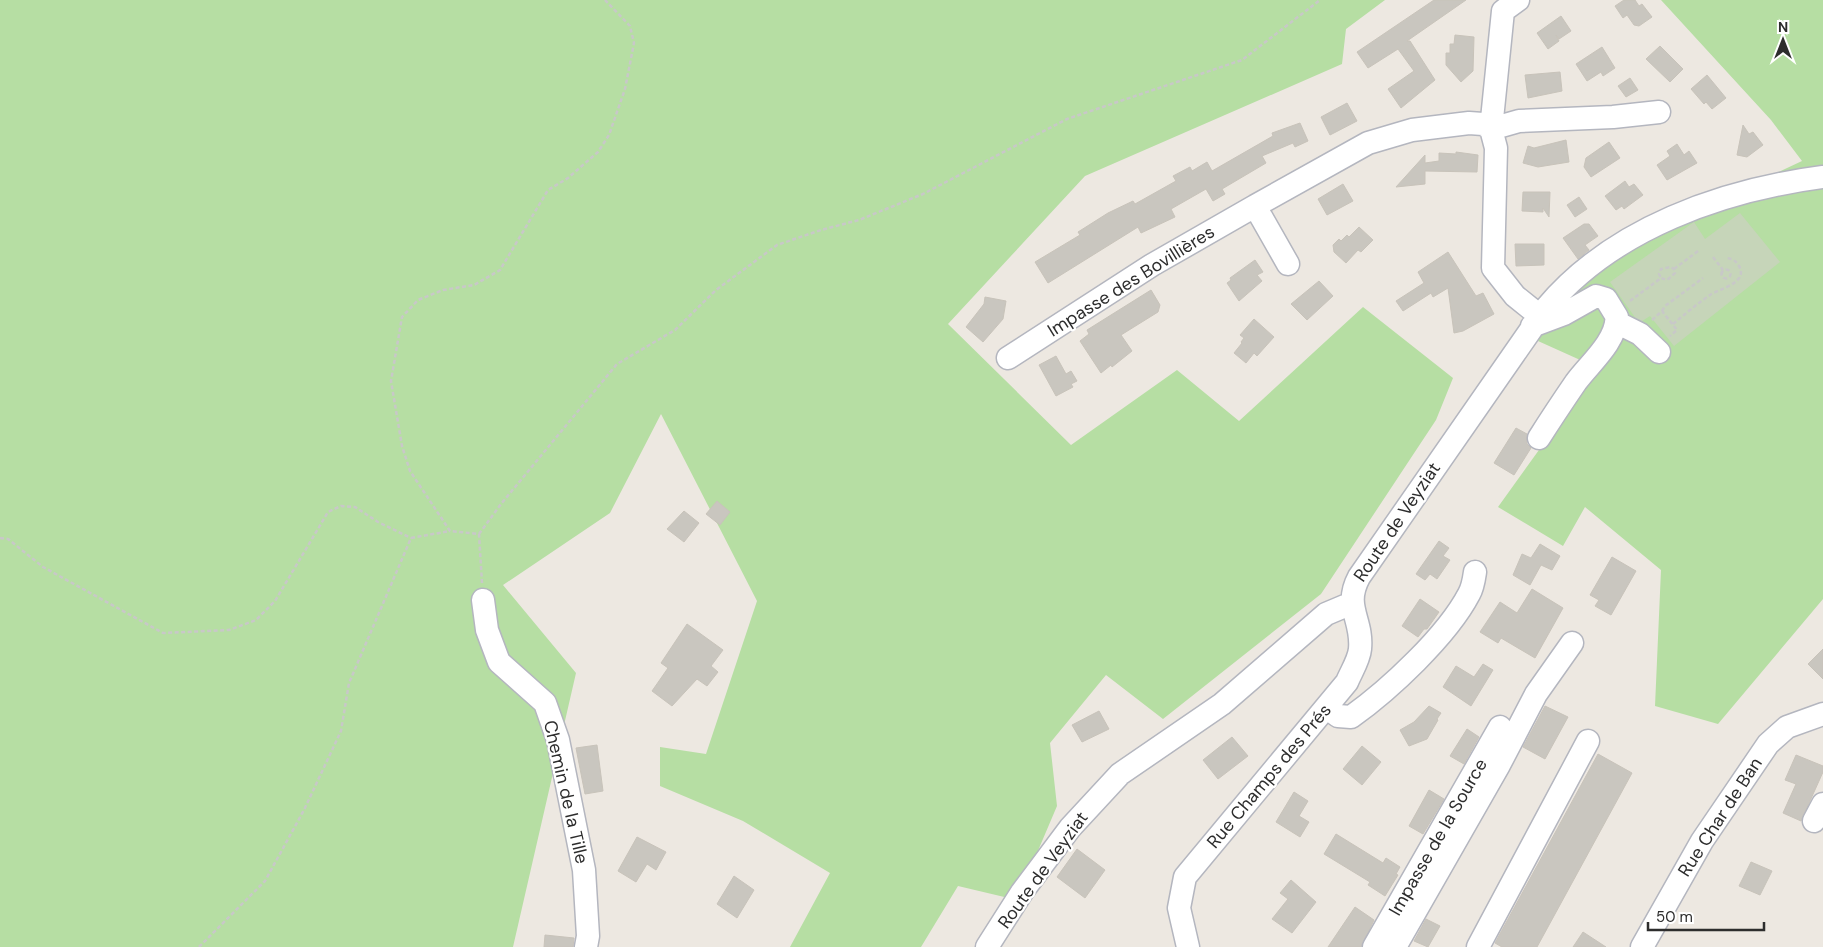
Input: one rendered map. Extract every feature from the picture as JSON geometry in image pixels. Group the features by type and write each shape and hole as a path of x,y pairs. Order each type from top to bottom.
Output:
{"street":[{"path":"1518,0 1503,11 1491,129 1495,137 1496,148 1491,245 1492,268 1536,321 1564,314 1596,296 1606,299 1617,317 1621,313"},
{"path":"1491,129 1519,121 1613,117 1659,112"},
{"name":"Impasse des Bovillières","path":"1008,358 1152,265 1368,143 1412,130 1469,123 1483,124 1491,129"},
{"name":"Route de Veyziat","path":"987,947 1022,892 1070,828 1120,774 1222,704 1326,614 1345,606 1352,606 1352,591 1359,577 1536,321 1572,279 1595,261 1673,218 1720,198 1750,189 1823,177"},
{"path":"1255,206 1288,264"},
{"path":"1621,313 1641,335 1663,345"},
{"path":"1539,438 1561,403 1608,344 1621,313"},
{"path":"1327,708 1338,716 1350,717 1408,668 1447,626 1468,596 1475,572"},
{"name":"Chemin de la Tille","path":"483,600 487,630 500,662 545,703 558,740 584,870 588,936 586,947"},
{"name":"Rue Champs des Prés","path":"1188,947 1179,908 1185,878 1264,780 1327,708 1347,682 1360,650 1359,626 1352,606"},
{"path":"1395,947 1499,765 1536,694 1572,643"},
{"name":"Rue Char de Ban","path":"1642,947 1702,841 1768,744 1787,726 1823,714"},
{"name":"Impasse de la Source","path":"1374,947 1500,727"},
{"path":"1478,947 1588,741"}],"path":[{"path":"450,531 410,471 402,446 391,381 402,317 418,300 443,290 474,285 500,270 548,190 568,178 598,152 609,135 625,89 634,43 630,26 605,0"},
{"path":"483,600 479,534 501,504 616,364 675,330 716,290 777,246 820,230 860,220 923,194 1067,119 1242,60 1320,0"},
{"path":"1661,278 1668,280 1675,273 1674,269 1698,251"},
{"path":"1713,257 1723,270 1729,271 1728,278"},
{"path":"1672,324 1710,294 1733,284 1739,278 1741,270 1736,261 1727,258"},
{"path":"1657,265 1661,269"},
{"path":"1661,269 1671,267 1674,269"},
{"path":"1661,269 1659,274 1661,278"},
{"path":"1723,270 1722,276 1728,278 1733,284"},
{"path":"1621,313 1661,278"},
{"path":"1653,319 1665,306 1703,278"},
{"path":"1662,311 1677,330 1663,345"},
{"path":"0,538 8,539 43,567 163,633 229,630 256,620 275,601 328,512 342,506 355,507 378,522 411,538 450,531 479,534"},
{"path":"198,947 266,881 304,810 341,731 349,683 411,538"}],"green space":[{"path":"0,0 1385,0 1346,29 1342,64 1085,176 948,324 1071,445 1177,370 1239,421 1363,307 1453,378 1436,420 1321,594 1163,719 1106,675 1050,743 1057,806 1017,900 958,886 921,947 790,947 830,873 743,821 660,786 660,747 706,754 757,601 661,414 610,513 503,585 576,673 513,947 0,947"},
{"path":"1661,0 1823,0 1823,599 1718,724 1655,706 1661,570 1585,507 1563,546 1498,507 1598,368 1538,341 1574,267 1802,161 1771,120"},
{"path":"1740,213 1780,262 1674,346 1650,316 1639,323 1610,282 1694,222 1705,239"}],"building":[{"path":"1434,0 1466,0 1407,41 1410,41 1435,80 1401,108 1388,89 1414,71 1398,49 1368,68 1357,52"},
{"path":"1624,0 1635,0 1639,6 1642,4 1652,17 1639,26 1634,25 1627,15 1623,18 1615,6"},
{"path":"1561,16 1571,31 1559,39 1556,35 1559,41 1548,49 1537,33"},
{"path":"1455,35 1474,37 1473,71 1461,82 1446,65 1446,53 1450,53 1450,44 1454,44"},
{"path":"1660,46 1683,69 1670,82 1646,59"},
{"path":"1602,47 1615,68 1603,76 1601,72 1587,81 1576,64"},
{"path":"1560,72 1562,91 1528,98 1525,75"},
{"path":"1707,75 1726,98 1712,109 1706,102 1704,104 1691,89"},
{"path":"1630,78 1638,90 1626,97 1618,86"},
{"path":"1347,103 1357,121 1330,135 1321,117"},
{"path":"1300,123 1308,141 1295,147 1293,143 1262,156 1266,163 1222,189 1225,194 1213,201 1206,189 1171,209 1175,217 1141,233 1138,227 1048,283 1035,262 1080,235 1078,232 1108,213 1133,201 1135,204 1176,181 1173,176 1190,167 1192,171 1207,162 1212,171 1273,136 1272,133"},
{"path":"1743,125 1749,134 1753,132 1763,145 1747,157 1737,155"},
{"path":"1566,140 1569,162 1538,167 1523,163 1528,146 1534,148"},
{"path":"1609,142 1620,158 1591,177 1584,167 1586,158"},
{"path":"1677,144 1684,155 1689,151 1697,163 1667,180 1657,165 1670,156 1667,151"},
{"path":"1456,152 1478,155 1477,172 1425,171 1425,184 1396,187 1425,155 1425,163 1439,161 1439,153 1456,154"},
{"path":"1625,181 1629,187 1634,184 1643,195 1624,209 1622,206 1616,210 1605,196"},
{"path":"1343,184 1353,201 1327,215 1318,199"},
{"path":"1523,192 1550,192 1549,217 1543,208 1543,212 1522,211"},
{"path":"1579,197 1587,209 1575,217 1567,205"},
{"path":"1584,224 1589,224 1598,236 1585,245 1589,250 1578,259 1563,238"},
{"path":"1359,227 1373,240 1361,252 1358,250 1346,263 1334,252 1333,245 1347,235 1349,237"},
{"path":"1515,244 1544,244 1544,265 1516,266"},
{"path":"1448,252 1476,296 1483,293 1494,314 1463,331 1454,333 1448,288 1433,297 1431,293 1403,311 1396,301 1424,283 1418,272"},
{"path":"1255,260 1263,272 1257,275 1262,281 1239,301 1227,283 1231,280 1230,278"},
{"path":"1319,281 1333,296 1307,320 1291,304"},
{"path":"1151,290 1160,305 1158,312 1121,335 1132,351 1101,373 1080,341 1089,334 1087,330"},
{"path":"985,297 1006,301 1003,319 983,342 966,327 984,304"},
{"path":"1254,319 1274,337 1257,356 1254,353 1246,363 1234,353 1244,338 1240,335"},
{"path":"1056,356 1066,374 1071,371 1077,381 1071,384 1073,387 1056,396 1039,365"},
{"path":"1516,428 1527,434 1527,444 1531,448 1514,475 1494,463"},
{"path":"717,501 730,512 720,525 706,514"},
{"path":"684,511 699,523 684,542 667,529"},
{"path":"1439,541 1449,548 1443,556 1450,560 1437,579 1430,574 1425,580 1416,574"},
{"path":"1540,544 1560,556 1552,570 1541,565 1530,585 1513,575 1522,554 1531,558"},
{"path":"1612,557 1636,571 1611,615 1595,606 1599,600 1590,595"},
{"path":"1532,589 1563,608 1535,658 1501,638 1498,643 1480,632 1500,602 1517,613"},
{"path":"1420,599 1439,612 1427,629 1424,629 1418,637 1402,626"},
{"path":"687,624 723,650 711,666 718,672 707,686 697,679 672,706 652,691 668,668 661,663"},
{"path":"1823,649 1823,679 1808,664"},
{"path":"1483,664 1493,670 1471,706 1443,687 1456,666 1474,677"},
{"path":"1429,706 1441,713 1438,720 1427,739 1409,746 1400,730 1414,722"},
{"path":"1545,706 1568,717 1545,759 1523,747"},
{"path":"1099,711 1109,729 1082,742 1072,725"},
{"path":"1467,729 1479,737 1464,764 1450,756"},
{"path":"1232,737 1248,756 1218,779 1203,760"},
{"path":"597,745 603,791 585,794 576,748"},
{"path":"1362,746 1381,762 1362,785 1343,769"},
{"path":"1598,754 1632,773 1537,947 1502,947 1495,943"},
{"path":"1796,755 1823,766 1823,772 1801,821 1783,813 1796,784 1785,780"},
{"path":"1429,790 1444,799 1423,834 1409,826"},
{"path":"1294,792 1308,801 1299,816 1309,822 1300,837 1276,822"},
{"path":"1336,834 1383,863 1386,858 1400,867 1396,874 1398,875 1385,896 1368,885 1370,882 1324,854"},
{"path":"637,837 666,852 656,870 647,864 636,882 618,871"},
{"path":"1077,849 1105,870 1085,898 1057,877"},
{"path":"1751,862 1772,871 1760,895 1739,886"},
{"path":"734,876 754,890 737,918 717,904"},
{"path":"1291,880 1316,902 1292,933 1272,919 1288,899 1280,893"},
{"path":"1355,907 1374,920 1361,947 1328,947"},
{"path":"1426,919 1440,926 1428,947 1414,941"},
{"path":"1583,932 1606,947 1573,947"},
{"path":"545,935 574,938 573,947 544,947"}]}
